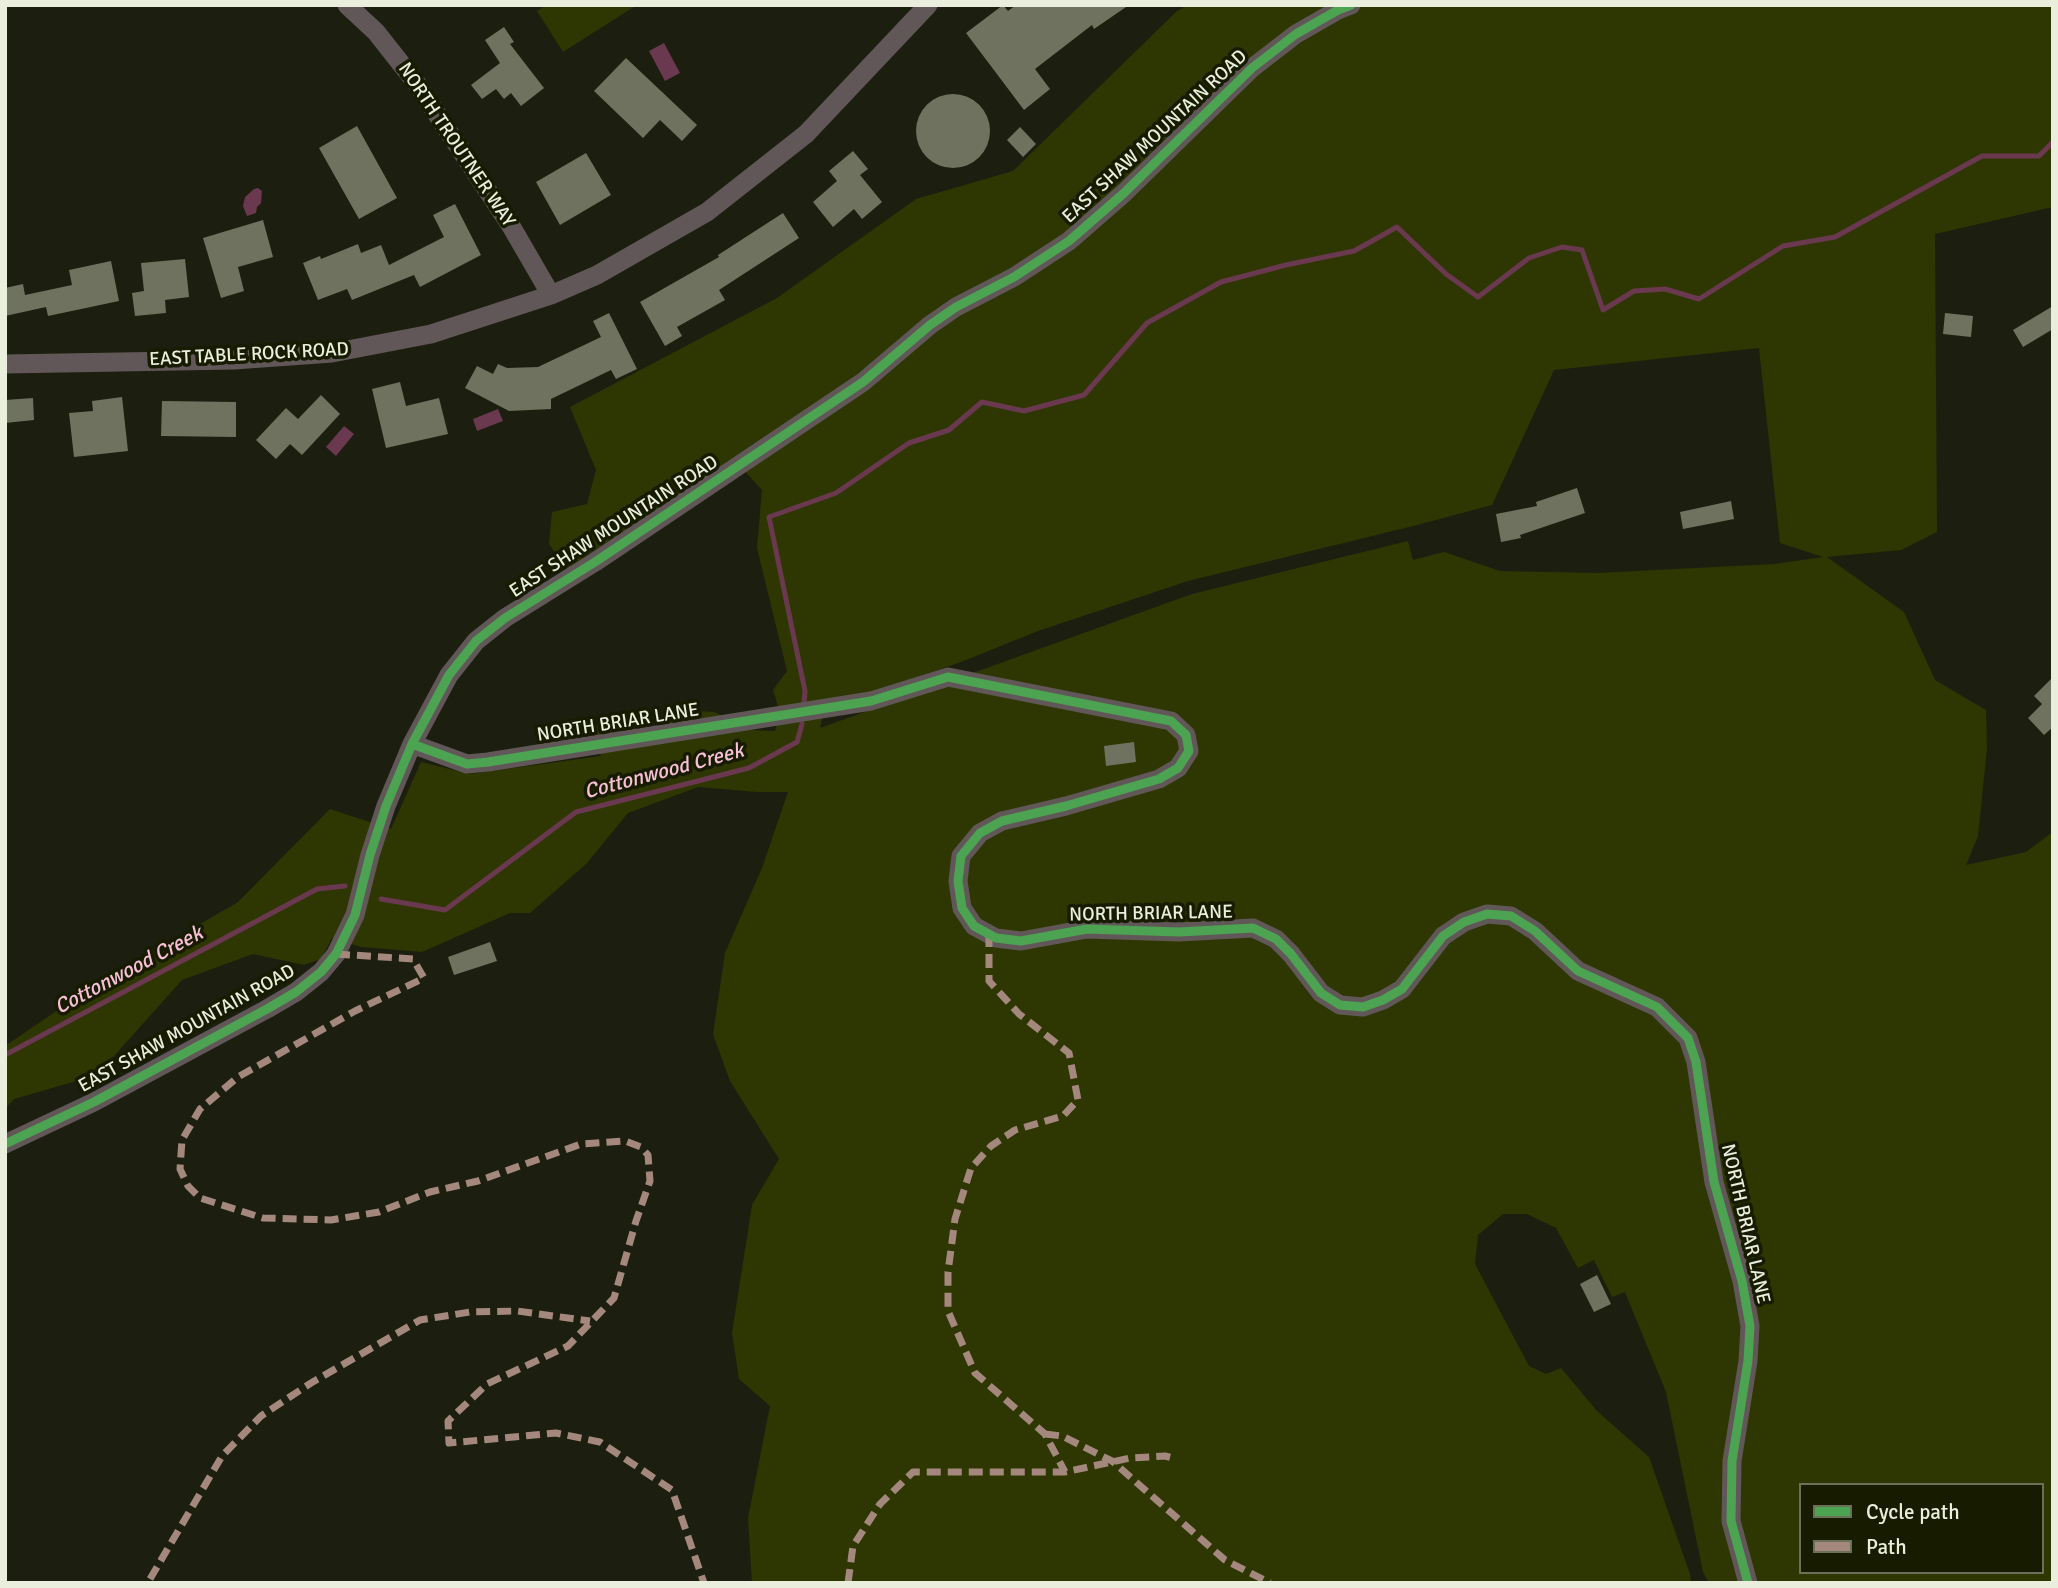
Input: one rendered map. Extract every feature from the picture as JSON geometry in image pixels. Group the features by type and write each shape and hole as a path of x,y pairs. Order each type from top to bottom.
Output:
{"street":[{"name":"NORTH TROUTNER WAY","path":"347,5 376,32 417,84 512,226 551,295"},
{"name":"EAST TABLE ROCK ROAD","path":"5,363 234,360 332,353 430,334 551,295 597,275 707,212 806,134 928,5"},
{"name":"EAST SHAW MOUNTAIN ROAD","path":"5,1144 93,1102 267,1009 296,992 321,972 336,954 355,915 386,806 412,744 449,675 486,633 863,382 930,325 956,307 1014,277 1069,241 1124,193 1251,68 1296,34 1351,5"},
{"name":"NORTH BRIAR LANE","path":"412,744 467,764 488,762 871,701 948,677 1171,721 1186,736 1189,751 1178,768 1169,774 1066,806 1002,821 980,833 961,856 958,881 962,908 974,926 996,938 1021,941 1087,929 1179,932 1253,929 1276,939 1321,993 1340,1005 1363,1007 1402,989 1443,936 1465,922 1487,914 1511,916 1535,931 1578,971 1657,1007 1688,1038 1696,1062 1714,1182 1742,1281 1750,1326 1748,1361 1732,1461 1731,1509 1731,1521 1748,1583"}],"green space":[{"path":"546,5 637,5 563,52 537,11"},
{"path":"1187,5 2053,5 2053,207 1935,234 1937,532 1901,550 1827,557 1904,612 1935,680 1986,710 1987,748 1978,836 1966,865 2026,852 2053,832 2053,1583 1709,1583 1703,1572 1666,1392 1625,1292 1612,1297 1594,1260 1578,1268 1556,1228 1527,1214 1503,1214 1478,1235 1475,1264 1529,1366 1546,1374 1561,1368 1597,1411 1649,1457 1691,1583 752,1583 748,1518 770,1406 739,1379 732,1333 752,1205 779,1159 730,1081 713,1034 725,953 762,868 788,792 698,787 628,813 586,864 530,913 510,913 422,952 361,947 332,938 321,959 304,965 253,954 182,980 97,1075 14,1099 5,1109 5,1046 89,989 238,902 330,809 391,829 421,762 470,774 601,756 587,721 654,744 668,741 666,709 714,712 750,730 775,731 780,713 773,690 787,671 757,548 762,490 734,459 567,569 549,544 552,512 587,504 596,470 570,407 777,298 916,199 1013,171 1176,12","holes":["1759,348 1780,543 1823,557 1775,564 1597,573 1500,571 1444,552 1413,560 1408,541 1192,594 820,728 824,710 961,662 1038,631 1188,581 1492,505 1554,370"]}],"shaded area":[{"path":"664,43 680,73 665,81 649,51"},
{"path":"258,188 262,191 261,203 256,213 247,216 243,206 245,197"},
{"path":"498,409 503,421 477,431 473,419"},
{"path":"344,426 354,434 336,456 326,447"}],"building":[{"path":"1003,5 1008,11 1016,5 1129,5 1094,29 1092,25 1035,69 1050,89 1024,110 966,33"},
{"path":"504,27 514,42 510,44 544,88 521,106 511,93 504,99 496,89 482,99 471,85 500,63 485,40"},
{"path":"626,58 697,125 682,141 660,120 643,138 594,91"},
{"path":"953,94 974,100 984,110 990,131 984,152 974,162 953,168 932,162 922,152 916,131 922,110 932,100"},
{"path":"357,126 397,198 359,219 319,148"},
{"path":"1020,127 1036,144 1023,157 1007,140"},
{"path":"853,151 868,169 860,175 882,202 862,219 854,209 833,227 813,202 837,181 829,171"},
{"path":"586,153 611,195 560,225 536,182"},
{"path":"455,204 481,255 420,287 414,275 352,300 347,289 318,300 303,263 358,244 361,253 381,245 389,265 444,237 433,215"},
{"path":"783,213 799,238 719,290 725,300 677,327 682,336 665,346 640,302 719,257 718,255"},
{"path":"263,220 273,257 238,267 244,291 221,298 203,238"},
{"path":"185,259 189,297 165,300 166,313 135,316 132,293 144,291 141,263"},
{"path":"111,261 119,301 48,316 46,307 5,316 5,288 23,284 25,295 72,285 69,270"},
{"path":"2053,306 2053,329 2023,347 2013,330"},
{"path":"609,313 637,369 616,379 611,370 551,399 551,409 509,411 465,388 477,366 493,374 498,364 507,368 538,367 601,337 593,321"},
{"path":"1945,313 1973,316 1971,337 1943,334"},
{"path":"400,382 406,406 439,398 448,434 386,448 372,389"},
{"path":"321,395 340,414 302,455 290,444 276,459 256,440 286,408 298,419"},
{"path":"122,397 128,451 74,457 69,413 93,411 92,401"},
{"path":"33,398 34,420 5,423 5,400"},
{"path":"162,401 236,402 236,437 161,436"},
{"path":"1577,488 1585,513 1520,535 1521,538 1501,542 1496,514 1537,506 1536,502"},
{"path":"1731,501 1734,519 1683,529 1680,512"},
{"path":"2053,677 2053,727 2044,735 2028,718 2042,704 2034,696"},
{"path":"1134,742 1136,762 1106,766 1104,746"},
{"path":"490,942 497,961 454,975 448,957"},
{"path":"1597,1275 1611,1304 1594,1312 1580,1284"}],"waterway":[{"name":"Cottonwood Creek","path":"804,704 805,691 769,517 836,493 909,443 949,430 982,402 1024,411 1084,395 1147,323 1221,282 1354,251 1397,227 1446,274 1478,297 1529,258 1562,247 1582,250 1603,310 1634,291 1665,289 1699,299 1783,246 1835,237 1982,156 2039,156 2053,142"},
{"name":"Cottonwood Creek","path":"381,899 445,910 576,812 749,768 797,742 802,724"},
{"name":"Cottonwood Creek","path":"5,1055 317,889 345,886"}],"marked path":[{"path":"989,933 989,981 1019,1014 1069,1053 1078,1100 1063,1116 1015,1130 991,1146 971,1168 955,1219 948,1272 948,1311 975,1373 1045,1434 1065,1472"},
{"path":"336,954 413,959 424,978 355,1011 238,1077 200,1109 182,1140 180,1169 188,1186 200,1198 263,1218 331,1220 379,1212 430,1192 478,1181 581,1144 625,1141 641,1147 648,1155 650,1181 614,1298 568,1346 487,1384 448,1421 449,1443 556,1433 600,1442 672,1490 704,1583"},
{"path":"150,1579 222,1456 261,1416 311,1383 420,1320 470,1312 517,1311 590,1321"},
{"path":"1045,1434 1062,1436 1112,1461 1225,1560 1270,1583"},
{"path":"848,1583 853,1546 880,1504 913,1472 1065,1472 1130,1458 1173,1458"}],"cycle path":[{"path":"5,1144 94,1102 267,1009 296,992 321,972 336,954 355,915 386,806 412,744 449,675 476,641 505,618 595,562 863,382 930,325 956,307 1014,277 1069,241 1124,193 1252,68 1296,34 1351,5"},
{"path":"412,744 467,764 488,762 871,701 948,677 1171,721 1186,735 1189,751 1178,768 1159,779 1002,821 980,833 961,856 958,881 962,908 974,926 996,938 1021,941 1087,929 1179,932 1253,928 1276,939 1321,993 1340,1005 1363,1007 1402,989 1443,936 1464,922 1487,914 1511,916 1535,931 1578,971 1657,1007 1688,1038 1696,1062 1714,1182 1742,1281 1750,1326 1748,1361 1732,1461 1731,1521 1748,1583"}]}
